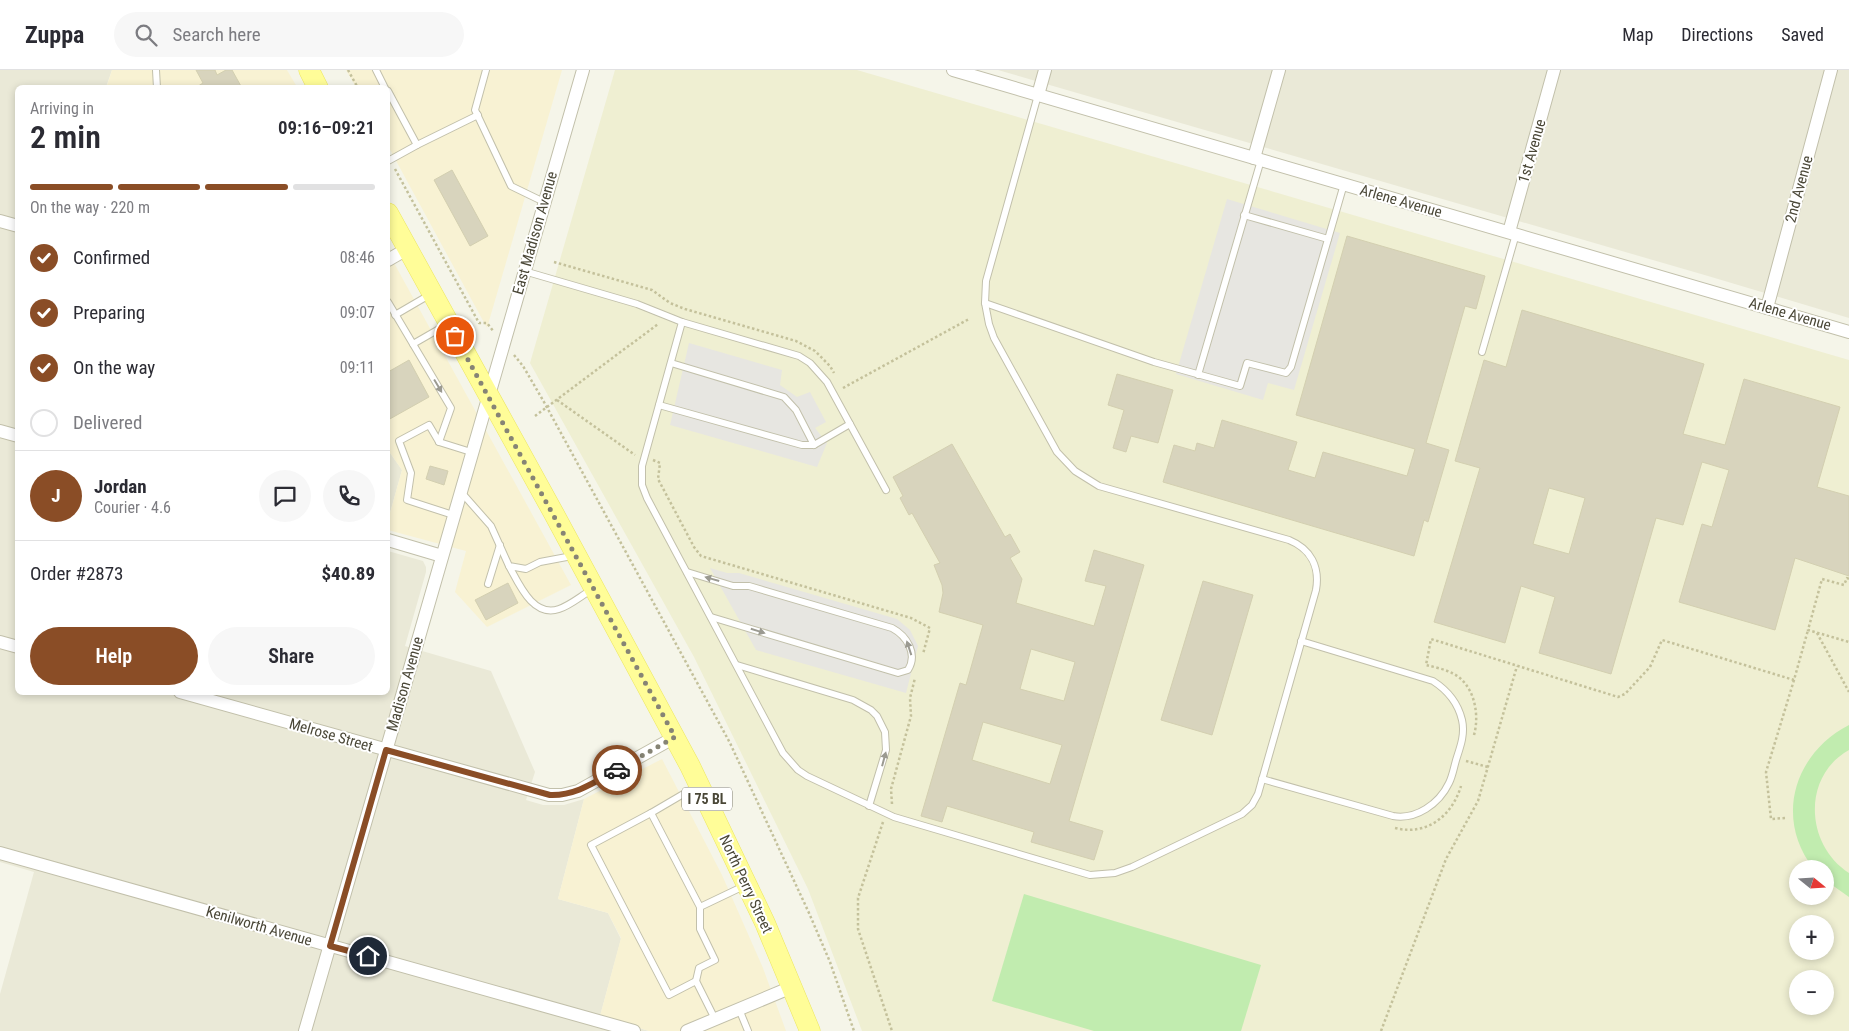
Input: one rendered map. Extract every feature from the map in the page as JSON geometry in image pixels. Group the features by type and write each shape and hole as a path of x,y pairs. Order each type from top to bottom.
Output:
{"main road":[{"path":"309,70 316,85"},
{"name":"North Perry Street","path":"390,217 700,785 747,884 810,1031"}],"street":[{"name":"East Madison Avenue","path":"488,395 583,70"},
{"name":"Arlene Avenue","path":"953,70 1849,332"},
{"path":"1038,95 1045,70"},
{"path":"1258,159 1279,70"},
{"name":"1st Avenue","path":"1512,233 1554,70"},
{"name":"2nd Avenue","path":"1768,308 1831,70"},
{"path":"0,221 15,225"},
{"path":"390,259 407,249"},
{"name":"Madison Avenue","path":"306,1031 488,395"},
{"path":"0,431 15,435"},
{"path":"390,541 442,556"},
{"path":"0,642 15,646"},
{"name":"Melrose Street","path":"191,695 536,793 556,796 578,791 675,737"},
{"name":"Kenilworth Avenue","path":"0,853 634,1031"},
{"path":"687,1031 792,987"}],"lane":[{"path":"156,70 157,85"},
{"path":"376,70 384,85"},
{"path":"486,70 475,110 511,186 544,202"},
{"path":"390,95 417,145"},
{"path":"682,322 642,466 642,485 783,753 790,762 807,776 887,814 1081,873 1103,875 1132,867 1242,814 1255,800 1262,779 1317,581 1315,564 1307,552 1289,540 1100,486 1075,471 1062,459 1051,444 994,338 985,303 988,272 1038,95"},
{"path":"390,159 478,115"},
{"path":"1198,375 1258,159"},
{"path":"985,303 1154,362 1240,386 1247,363 1281,372 1289,371 1344,184"},
{"path":"1244,215 1328,240"},
{"path":"1482,352 1512,233"},
{"path":"524,271 637,304 682,322 799,356 810,363 827,382 886,490"},
{"path":"395,315 432,294"},
{"path":"390,306 451,408 440,442"},
{"path":"413,344 448,323"},
{"path":"671,363 784,397 796,410 814,445"},
{"path":"659,405 802,445 814,445 850,424"},
{"path":"453,515 407,500 411,473 400,442 430,424 440,442 471,452"},
{"path":"460,491 491,526 522,591 533,603 544,609 559,609 594,588"},
{"path":"488,584 500,545"},
{"path":"510,566 526,568 540,562 576,555"},
{"path":"687,572 733,586 749,586 892,628 907,641 912,662 908,670 898,673 712,617"},
{"path":"1262,779 1393,816 1406,817 1421,812 1441,796 1449,783 1457,758 1463,735 1462,720 1453,699 1441,686 1433,681 1301,641"},
{"path":"737,665 853,700 871,710 882,724 886,739 886,750 869,806"},
{"path":"696,981 669,995 592,845 700,785"},
{"path":"651,813 700,907 700,929 715,960 699,968 696,981 715,1019"},
{"path":"700,907 747,884"},
{"path":"739,1009 748,1031"}],"path":[{"path":"348,70 356,85"},
{"path":"390,162 479,323 487,323"},
{"path":"554,262 652,290 670,303 685,310 796,340 814,351 830,366 834,373"},
{"path":"535,416 667,317"},
{"path":"839,381 844,389 968,319"},
{"path":"524,366 730,743 809,913 830,962 854,1031"},
{"path":"1785,818 1771,819 1766,772 1822,579 1844,585 1847,578 1849,579"},
{"path":"1808,630 1849,642"},
{"path":"1817,633 1849,692"},
{"path":"1474,738 1477,715 1474,700 1466,685 1454,674 1426,664 1431,639 1618,697 1625,694 1650,667 1662,640 1794,680"},
{"path":"1381,1031 1446,859 1478,801 1517,665"},
{"path":"1465,769 1470,753"},
{"path":"1457,758 1488,767"},
{"path":"1389,826 1398,829 1415,830 1437,823 1449,810 1458,794 1463,778"},
{"path":"887,814 882,822 858,898 858,929 892,1031"}],"shaded area":[{"path":"0,70 112,70 107,85 15,85 15,695 390,695 390,552 423,561 426,572 405,646 491,671 535,772 526,800 543,805 564,805 584,799 558,899 608,913 621,939 600,1016 649,1031 0,1031 0,994 34,872 0,862"},
{"path":"112,70 287,70 296,85 107,85"},
{"path":"346,70 562,70 487,328 390,150 390,85 355,85"},
{"path":"615,70 857,70 1849,360 1849,1031 862,1031 808,889 694,657 530,363"},
{"path":"998,70 1849,70 1849,318 1708,276"},
{"path":"1227,199 1340,233 1294,390 1268,383 1263,400 1176,374"},
{"path":"390,256 571,585 487,627 455,592 466,551 390,531 390,513 402,470 390,453"},
{"path":"689,343 782,370 780,385 797,397 810,392 826,422 815,428 827,443 817,467 670,425"},
{"path":"390,453 402,470 390,513"},
{"path":"710,568 727,573 739,573 897,619 910,630 918,646 906,693 756,650"},
{"path":"662,759 722,875 763,968 786,1031 649,1031 600,1016 621,938 608,913 558,899 584,799"}],"green space":[{"path":"1849,725 1849,750 1834,762 1823,776 1817,793 1815,811 1817,829 1824,846 1833,860 1808,860 1802,850 1795,829 1793,809 1796,789 1803,770 1815,752 1830,737"},
{"path":"1834,861 1849,873 1849,897 1834,886"},
{"path":"1024,894 1261,965 1241,1031 1094,1031 992,1001"}],"building":[{"path":"196,70 215,70 217,75 226,70 232,70 240,85 200,85 203,83"},
{"path":"452,170 488,236 470,246 434,180"},
{"path":"1347,236 1485,276 1476,309 1465,306 1426,443 1449,450 1428,522 1424,520 1414,556 1163,482 1174,445 1195,451 1197,443 1214,448 1222,420 1297,442 1288,470 1315,478 1323,452 1407,476 1415,449 1296,415"},
{"path":"1522,310 1704,364 1683,434 1725,445 1744,379 1840,407 1817,487 1849,496 1849,576 1795,558 1775,630 1679,602 1702,524 1712,527 1729,470 1702,462 1683,525 1656,518 1611,674 1539,653 1555,597 1521,586 1505,643 1434,622 1480,468 1455,461 1484,360 1506,367","holes":["1549,488 1585,498 1569,554 1533,544"]},
{"path":"409,360 429,397 390,419 390,371"},
{"path":"1117,374 1173,390 1158,443 1131,436 1126,452 1113,448 1124,410 1108,405"},
{"path":"952,444 1005,537 1010,534 1020,552 1010,558 1022,579 1016,603 1094,626 1106,586 1085,581 1094,550 1144,565 1069,821 1103,831 1094,860 1031,842 1034,832 947,806 942,822 921,816 960,683 966,685 983,625 939,612 943,593 934,565 940,563 912,513 909,515 900,498 903,496 893,477","holes":["1031,649 1075,662 1064,701 1020,689","983,722 1062,745 1050,784 972,760"]},
{"path":"430,466 448,471 444,485 426,479"},
{"path":"1203,581 1253,595 1212,735 1161,720"},
{"path":"508,583 518,603 486,620 475,600"}],"way so far":[{"path":"455,336 675,737 617,770"}],"route":[{"path":"368,956 330,946 386,750 536,793 550,795 570,794 617,770"}]}
